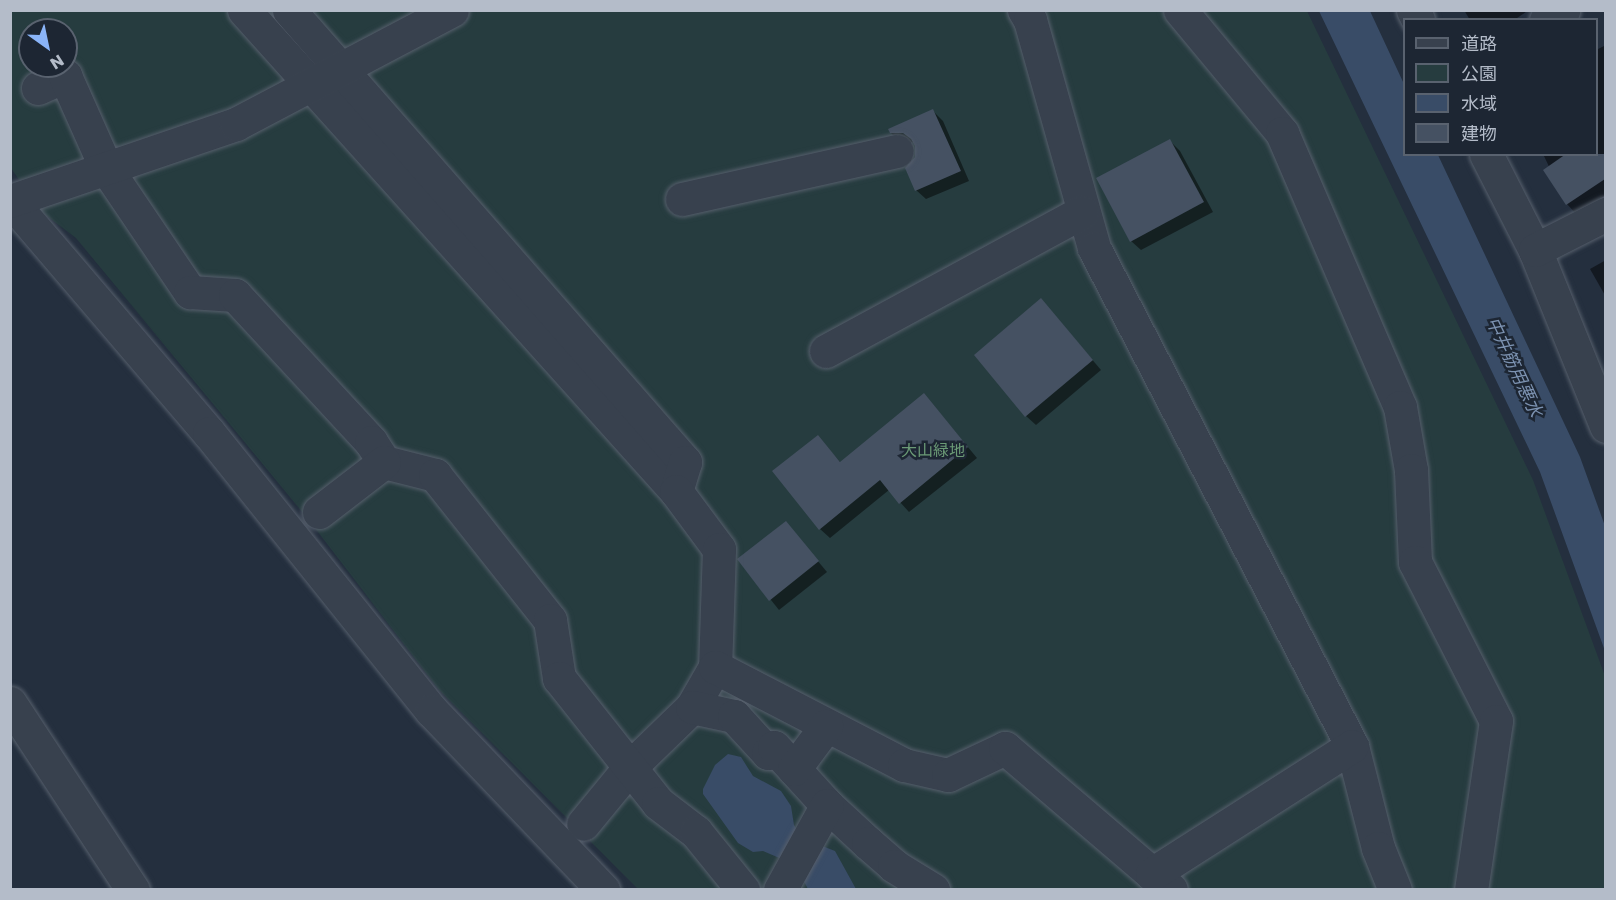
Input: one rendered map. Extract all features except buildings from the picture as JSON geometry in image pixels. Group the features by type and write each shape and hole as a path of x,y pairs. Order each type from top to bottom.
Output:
{"street":[{"path":"244,10 676,491 719,549 715,667 692,707 629,768 583,825"},
{"path":"289,10 342,67 685,462 676,491"},
{"path":"452,10 236,124 11,200 209,433 432,711 603,890"},
{"path":"1024,10 1030,20 1082,212 1094,248 1352,746 1378,849 1395,889"},
{"path":"1180,10 1282,133 1400,407 1411,470 1414,562 1496,721 1472,890"},
{"path":"1549,18 1563,10"},
{"path":"38,88 65,76 106,168 190,292 235,295 370,442 384,462 435,476 550,620 559,678 657,803 696,832 743,890"},
{"path":"682,199 897,151"},
{"path":"1487,156 1535,250 1605,426"},
{"path":"826,351 1082,212"},
{"path":"1535,250 1605,214"},
{"path":"319,512 384,462"},
{"path":"715,667 904,765 948,775 1005,748 1161,882 1352,746"},
{"path":"10,703 133,890"},
{"path":"692,707 734,716 781,761 820,817 933,890"},
{"path":"781,761 826,726"},
{"path":"783,884 820,817"}],"green space":[{"name":"大山緑地","path":"10,11 1307,11 1533,480 1605,676 1605,889 638,889 439,690 308,519 76,238 40,211 11,168"}],"water":[{"name":"中井筋用悪水","path":"1319,11 1370,11 1403,82 1403,156 1438,156 1580,457 1605,526 1605,651 1540,472"},
{"path":"728,754 741,757 753,776 781,791 791,806 794,825 802,838 835,851 856,889 808,889 798,870 784,860 763,851 753,852 738,843 703,794 703,789 715,765"}]}
